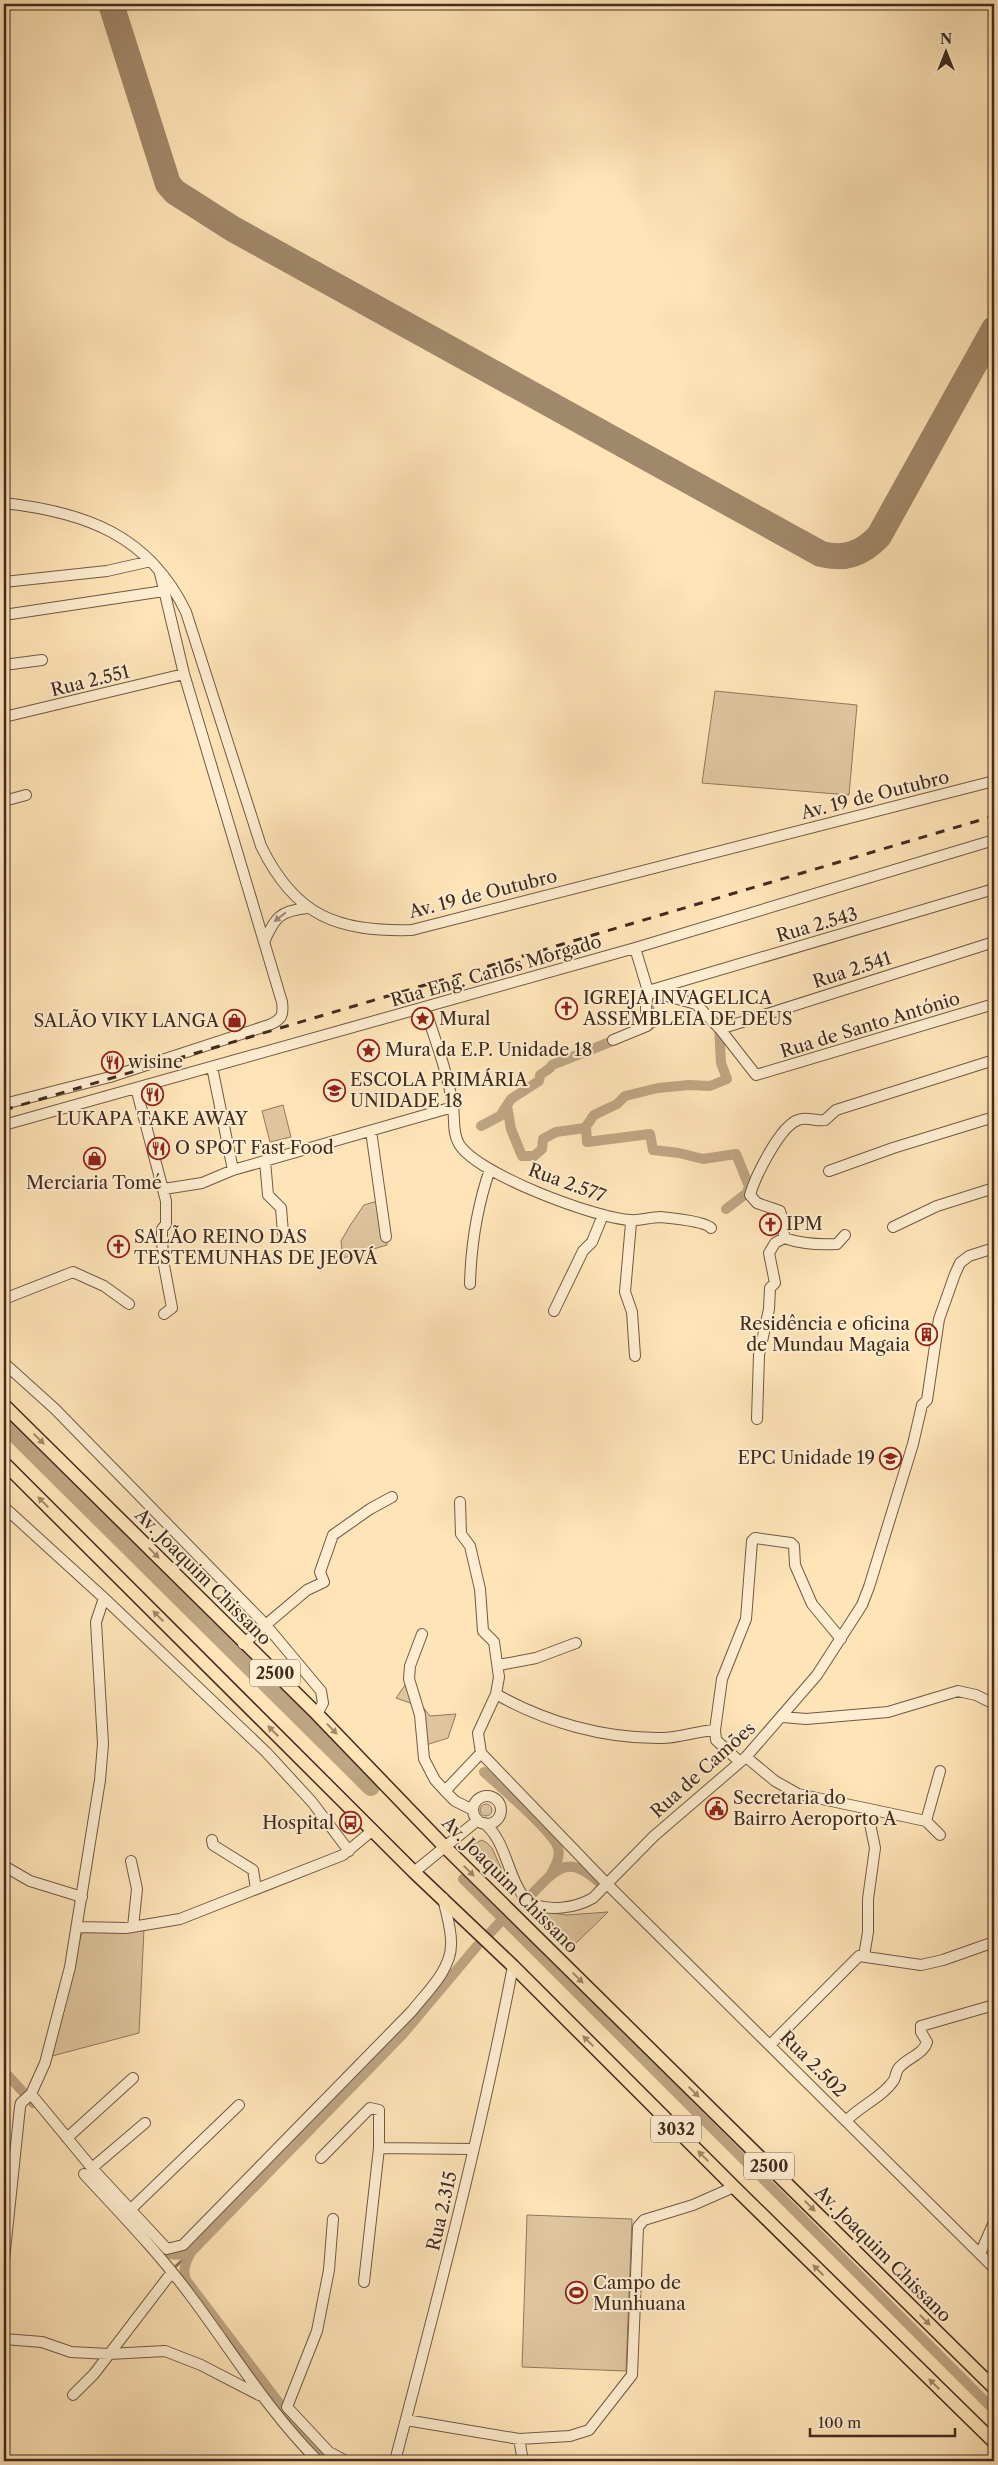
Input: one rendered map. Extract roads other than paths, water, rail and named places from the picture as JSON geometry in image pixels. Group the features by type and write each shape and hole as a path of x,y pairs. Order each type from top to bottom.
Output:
{"main road":[{"name":"Av. Joaquim Chissano","path":"4,1405 243,1644 317,1714 444,1846 994,2388"},
{"name":"2500","path":"4,1463 358,1814"},
{"name":"3032","path":"358,1814 414,1872 513,1966 734,2188 994,2442"}],"street":[{"name":"Av. 19 de Outubro","path":"4,503 84,518 125,539 159,570 171,585 186,612 261,846 282,881 307,908 355,928 380,931 412,930 994,781"},
{"path":"4,582 107,571 151,561"},
{"path":"4,1104 110,1077 280,1020 283,1013 282,1002 184,674 159,570"},
{"path":"4,615 164,591"},
{"path":"4,665 42,660"},
{"name":"Rua 2.551","path":"4,716 55,706 184,674"},
{"path":"4,801 26,795"},
{"name":"Rua Eng. Carlos Morgado","path":"4,1125 635,948 994,840"},
{"name":"Rua 2.543","path":"648,991 994,889"},
{"path":"264,942 273,922 281,914 291,909 307,908"},
{"name":"Rua 2.541","path":"720,1029 994,942"},
{"path":"614,1040 647,1026 646,1008 648,991 635,948"},
{"path":"648,991 696,1004 720,1029"},
{"name":"Rua de Santo António","path":"720,1029 751,1072 756,1076 994,1004"},
{"name":"Rua 2.577","path":"426,1008 453,1107 453,1123 459,1143 466,1152 490,1169 559,1201 630,1220 670,1218 707,1224 711,1228"},
{"path":"784,1238 783,1221 780,1212 752,1200 750,1195 753,1184 772,1149 791,1123 796,1120 825,1120 836,1110 994,1060"},
{"path":"212,1067 233,1170"},
{"path":"136,1088 164,1189 167,1215 166,1225 162,1229 164,1260 172,1308 164,1314"},
{"path":"164,1189 202,1183 233,1170 453,1107"},
{"path":"829,1171 893,1148 994,1117"},
{"path":"371,1131 386,1238"},
{"path":"265,1161 268,1195 281,1208 284,1222 283,1233"},
{"path":"470,1284 474,1225 490,1169"},
{"path":"893,1227 937,1206 994,1188"},
{"path":"554,1311 583,1251 592,1242 603,1214"},
{"path":"630,1220 632,1223 625,1292 632,1312 635,1356"},
{"path":"758,1419 759,1354 769,1309 770,1288 775,1283 769,1253 775,1243 784,1238 811,1244 828,1245 837,1244 845,1235"},
{"name":"Rua de Camões","path":"478,1818 495,1834 516,1885 529,1903 548,1908 582,1905 593,1898 654,1836 743,1760 783,1717 817,1675 862,1605 913,1444 922,1405 926,1400 939,1319 955,1274 960,1263 969,1256 994,1248"},
{"path":"4,1299 73,1272 104,1286 129,1304"},
{"path":"4,1363 55,1409 265,1624 321,1691 323,1703 317,1714"},
{"path":"243,1644 307,1590 324,1582 320,1572 333,1535 361,1514 392,1497"},
{"path":"445,1791 481,1753 478,1733 496,1694 499,1665 494,1642 483,1631 478,1580 470,1546 460,1534 460,1502"},
{"path":"4,1506 266,1752 312,1802 349,1850"},
{"path":"841,1639 812,1604 795,1565 794,1546 791,1543 755,1538 752,1541 746,1619 722,1680 715,1730 716,1740 743,1760 798,1794 926,1821 940,1835"},
{"path":"4,2260 21,2103 31,2094 45,2063 70,1967 78,1927 102,1759 96,1622 104,1598"},
{"path":"414,1872 478,1818 445,1791 435,1780 424,1759 420,1715 409,1680 410,1666 422,1634"},
{"path":"499,1665 536,1658 576,1643"},
{"path":"783,1717 806,1719 888,1712 958,1691 976,1695 994,1704"},
{"path":"496,1694 546,1718 588,1730 664,1738 715,1730"},
{"name":"Rua 2.502","path":"481,1753 607,1884 771,2044 994,2268"},
{"path":"926,1821 940,1771"},
{"path":"864,1956 868,1932 868,1899 875,1848 867,1809"},
{"path":"78,1927 133,1927 180,1919 343,1855 373,1830"},
{"path":"212,1840 213,1845 253,1870 256,1889"},
{"path":"131,1861 137,1889 133,1927"},
{"path":"4,1866 30,1882 82,1897"},
{"path":"88,2171 130,2210 167,2249 183,2245 412,2011 439,1976 450,1954 451,1945 443,1898"},
{"path":"771,2044 855,1958 864,1956 921,1965 944,1960 994,1942"},
{"name":"Rua 2.315","path":"395,2461 496,2054 513,1966"},
{"path":"846,2121 857,2109 887,2087 894,2080 898,2069 924,2048 927,2042 921,2032 921,2026 959,2013 994,2005"},
{"path":"67,2138 133,2078"},
{"path":"31,2094 67,2138 88,2171 172,2272 262,2397 299,2443 318,2461"},
{"path":"130,2210 239,2105"},
{"path":"322,2158 370,2108 375,2108 380,2113 379,2148 364,2282"},
{"path":"88,2171 145,2123"},
{"path":"379,2148 473,2150"},
{"path":"406,2420 519,2439 570,2436 589,2430 632,2375 636,2251 640,2223 693,2205 734,2188"},
{"path":"333,2219 329,2270 317,2330 287,2407 329,2452 346,2461"},
{"path":"980,2254 994,2222"},
{"path":"73,2395 94,2374 172,2272"},
{"path":"4,2339 42,2342 71,2352 109,2354 165,2351 201,2365 262,2397"},
{"path":"519,2439 523,2461"}],"waterway":[{"path":"640,1030 652,1024 649,1005"},
{"path":"507,1106 511,1129 522,1156 534,1156 542,1149 543,1139 556,1132 585,1128 594,1115 617,1104 625,1096 658,1088 689,1085 710,1086 727,1079 721,1063 719,1027 721,1027"},
{"path":"481,1126 500,1116 511,1099 539,1081 540,1075 552,1065 620,1038"},
{"path":"586,1127 587,1142 650,1134 653,1150 679,1153 703,1159 736,1154 749,1186 747,1193 726,1209"},
{"path":"4,1423 371,1787"},
{"path":"484,1772 537,1821 554,1841 559,1855 551,1874"},
{"path":"533,1893 551,1875 566,1867 582,1870 603,1886"},
{"path":"463,1879 994,2410"},
{"path":"489,1934 503,1919"},
{"path":"329,2461 304,2436 186,2280 185,2265 192,2251 403,2034 477,1946"},
{"path":"4,2071 33,2103"},
{"path":"157,2247 164,2253 173,2255 192,2251"},
{"path":"176,2270 174,2268 192,2251"},
{"path":"254,2375 283,2414 325,2461"}],"railway":[{"path":"4,1110 994,816"}],"place":[{"name":"IGREJA INVAGELICA ASSEMBLEIA DE DEUS","path":"567,1008"},
{"name":"Mural","path":"423,1019"},
{"name":"SALÃO VIKY LANGA","path":"235,1021"},
{"name":"Mura da E.P. Unidade 18","path":"369,1050"},
{"name":"wisine","path":"112,1062"},
{"name":"ESCOLA PRIMÁRIA UNIDADE 18","path":"334,1090"},
{"name":"LUKAPA TAKE AWAY","path":"152,1094"},
{"name":"O SPOT Fast Food","path":"159,1148"},
{"name":"Merciaria Tomé","path":"94,1158"},
{"name":"IPM","path":"770,1224"},
{"name":"SALÃO REINO DAS TESTEMUNHAS DE JEOVÁ","path":"118,1247"},
{"name":"Residência e oficina de Mundau Magaia","path":"926,1334"},
{"name":"EPC Unidade 19","path":"891,1458"},
{"name":"Secretaria do Bairro Aeroporto A","path":"717,1808"},
{"name":"Hospital","path":"350,1823"},
{"name":"Campo de Munhuana","path":"577,2293"}]}
